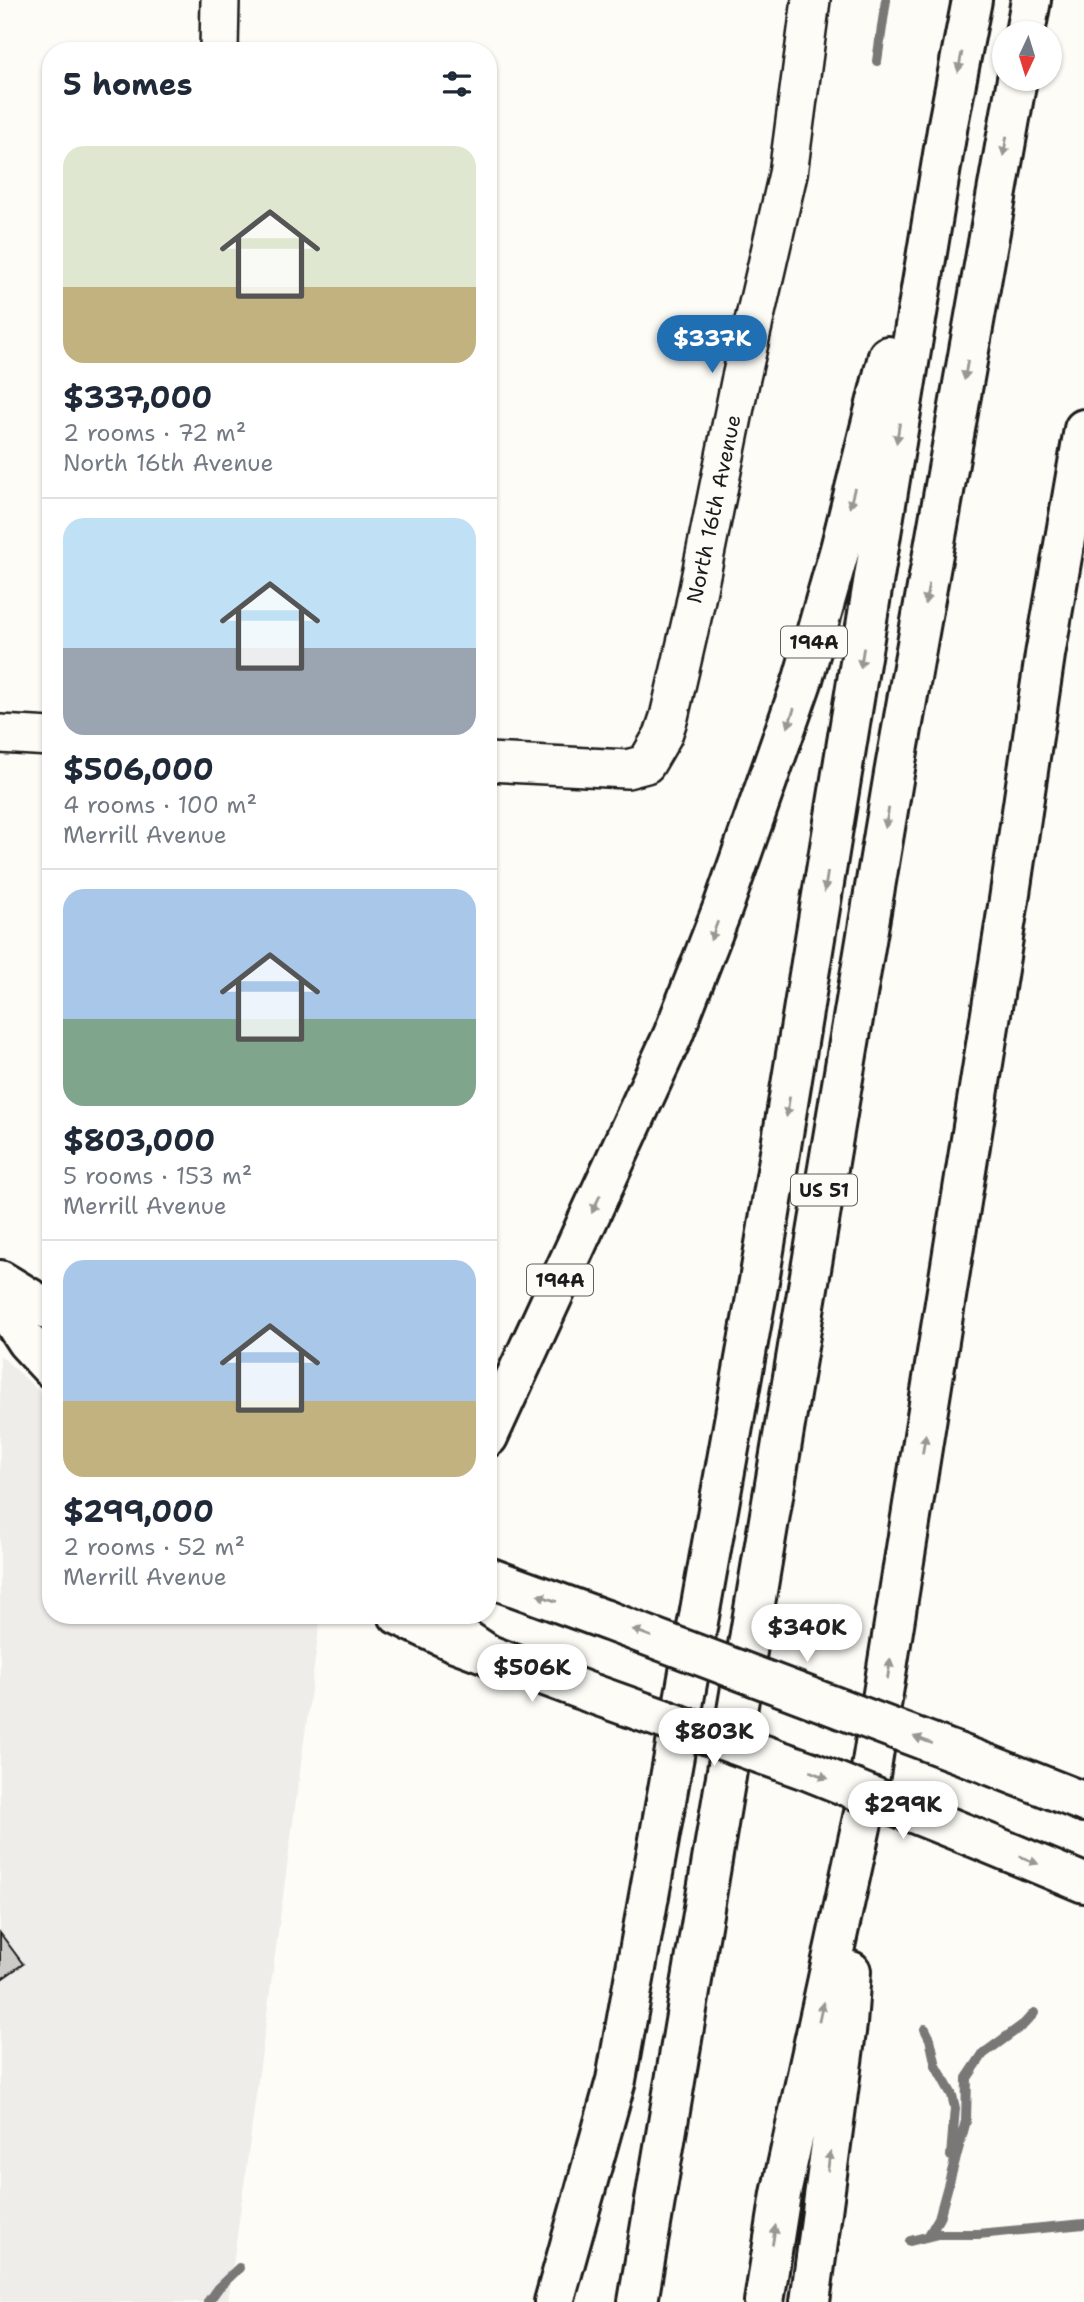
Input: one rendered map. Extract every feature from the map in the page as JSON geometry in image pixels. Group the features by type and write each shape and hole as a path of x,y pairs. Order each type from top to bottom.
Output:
{"main road":[{"path":"554,2302 616,2080 759,1281 948,124 972,0"},
{"path":"1027,21 1031,0"},
{"name":"US 51","path":"638,2302 892,786 1015,91"},
{"name":"194A","path":"497,1414 673,1035 776,764 833,576 948,124"},
{"path":"764,2302 781,2194 864,1813 1045,655 1084,429"},
{"path":"0,1280 42,1306"},
{"path":"0,1301 26,1340 42,1358"},
{"path":"497,1580 1084,1802"},
{"path":"417,1624 492,1657 809,1771 1084,1883"},
{"path":"451,1624 459,1635 492,1657"},
{"path":"810,2302 847,2024 864,1813"}],"street":[{"path":"219,42 220,0"},
{"name":"North 16th Avenue","path":"497,762 627,769 646,764 663,735 694,609 740,382 788,174 811,0"},
{"path":"0,734 42,736"}],"shaded area":[{"path":"0,1355 42,1394 42,1624 320,1624 228,2302 0,2302"}],"building":[{"path":"0,1933 23,1964 0,1980"}],"waterway":[{"path":"877,61 886,0"},
{"path":"929,2235 939,2218 966,2121 967,2078 983,2054 1024,2024 1034,2013"},
{"path":"925,2029 936,2066 952,2095 955,2108 951,2156"},
{"path":"910,2241 938,2234 978,2234 1084,2224"},
{"path":"208,2302 239,2268"}]}
